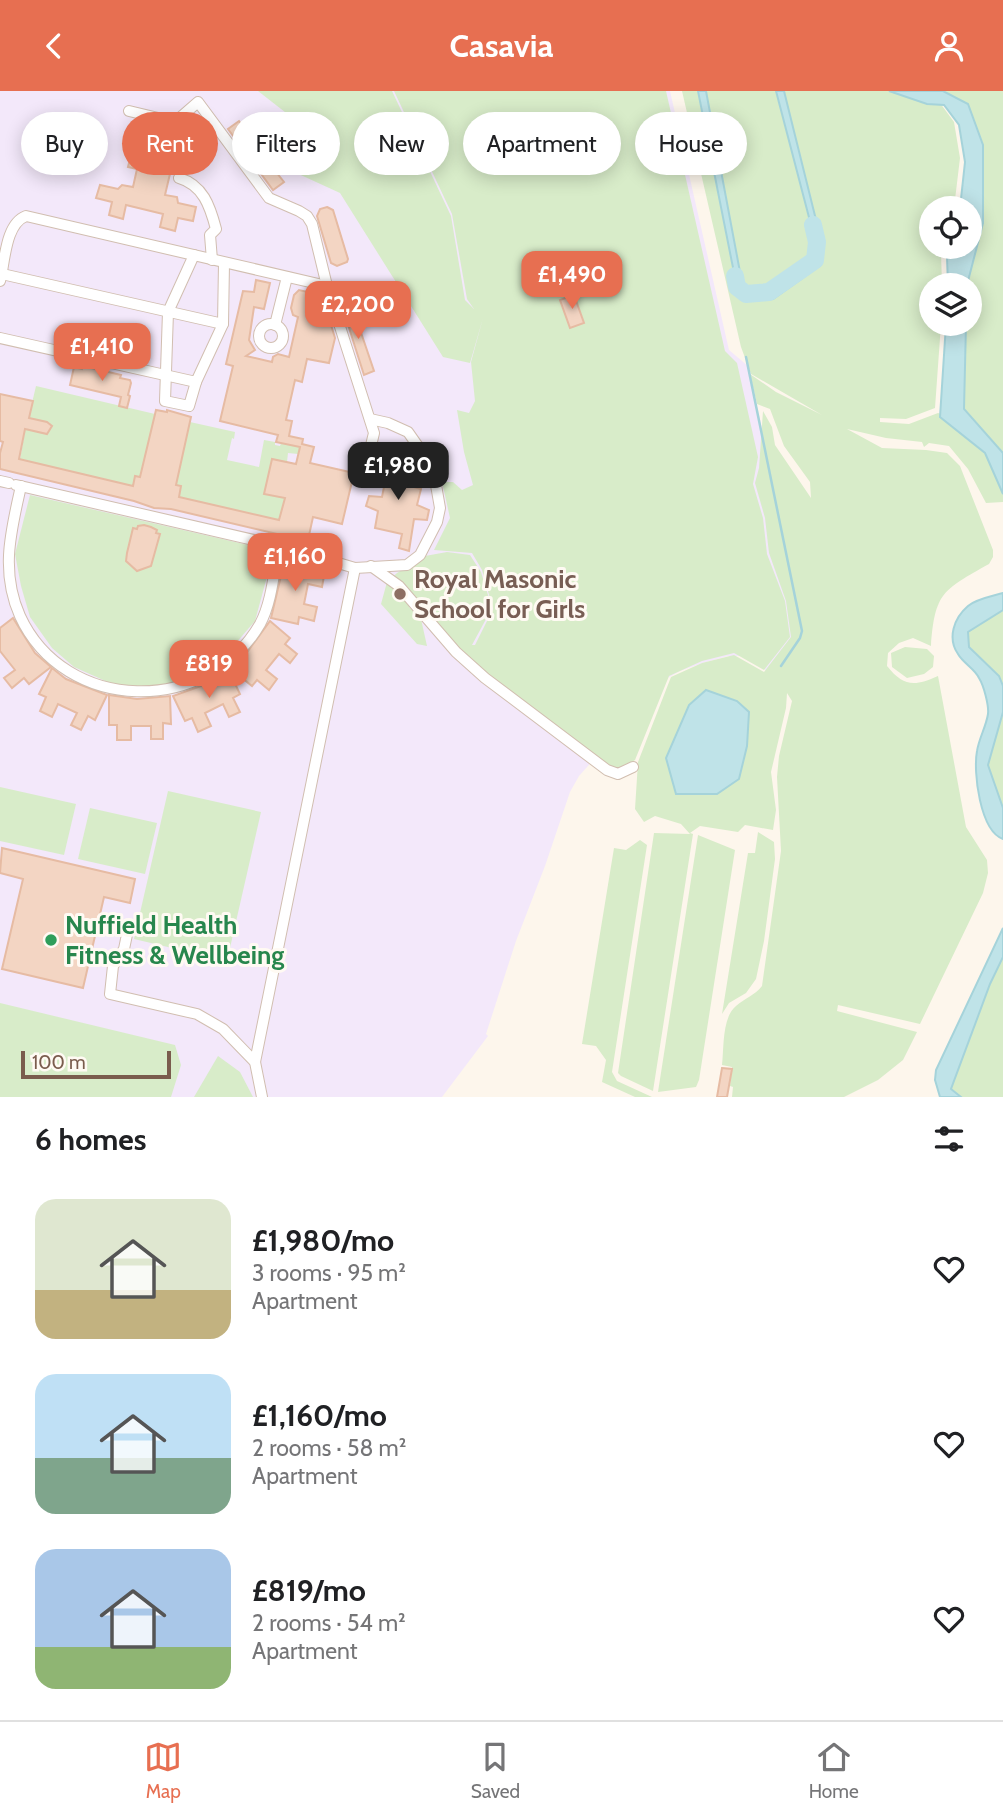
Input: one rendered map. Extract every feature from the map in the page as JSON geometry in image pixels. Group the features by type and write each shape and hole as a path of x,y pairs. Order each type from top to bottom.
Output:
{"lane":[{"path":"130,111 175,122 198,102 269,198 307,216 312,224 327,286 374,433 367,462"},
{"path":"179,178 190,181 202,193 211,208 216,229 211,235 212,260"},
{"path":"223,324 1,277 11,231 16,222 26,216 327,286"},
{"path":"194,255 168,312 165,401 189,406 196,382 223,324 225,263"},
{"path":"275,325 287,277"},
{"path":"0,338 196,382"},
{"path":"285,548 260,623 223,666 199,680 171,690 139,692 107,688 55,663 35,641 20,616 11,587 7,559 11,483 285,548 355,568 407,565 420,555 437,523 440,508 436,485 416,442 408,432 370,419"},
{"path":"371,566 399,586 456,652 485,678 607,770 618,774 633,767"},
{"path":"262,1097 255,1062 355,568"},
{"path":"130,925 124,949 113,966 110,994 197,1014 223,1029 255,1062"}],"shaded area":[{"name":"Royal Masonic School for Girls","path":"0,91 670,91 675,112 635,112 635,175 689,175 729,350 748,366 807,630 776,682 761,665 744,656 728,656 680,671 666,679 579,776 570,792 516,941 486,1034 488,1036 442,1097 0,1097"}],"green space":[{"path":"258,91 392,91 402,112 354,112 354,175 432,175 451,216 465,300 474,309 467,299 452,214 434,175 449,175 449,112 404,112 394,91 666,91 671,112 635,112 635,175 685,175 725,351 737,363 758,457 753,484 763,518 767,554 785,601 790,637 764,670 734,653 702,661 669,676 635,760 623,768 612,767 481,671 414,600 409,607 421,619 427,646 417,644 381,604 387,582 397,573 425,556 447,552 470,555 481,572 492,608 472,645 475,645 493,609 482,570 472,553 434,550 450,518 442,482 453,482 462,490 473,485 457,410 469,413 475,401 471,362 483,318 470,363 443,357 340,193 301,175 340,175 340,112 285,112"},
{"path":"682,91 892,91 923,102 940,103 954,122 960,158 955,196 919,196 919,259 941,259 942,273 919,273 919,336 940,336 935,408 906,419 880,418 880,422 909,424 938,413 981,428 964,409 966,336 982,336 982,273 969,273 973,259 982,259 982,196 980,196 968,104 943,91 1003,91 1003,502 986,503 968,469 949,446 929,443 924,447 922,442 886,438 847,429 882,448 947,453 960,466 993,550 989,564 961,580 944,595 935,614 931,646 913,638 899,643 888,653 887,666 898,678 910,683 938,676 966,827 987,860 988,873 983,893 920,1024 838,1005 837,1011 917,1032 903,1060 878,1080 844,1097 732,1097 732,1067 722,1065 724,1033 731,1011 762,986 781,851 777,777 779,756 792,701 787,693 771,772 776,810 773,830 745,825 738,832 700,826 690,833 693,834 653,1091 618,1073 654,833 690,834 681,824 655,816 644,822 635,809 638,762 671,677 702,663 734,655 764,672 791,637 786,601 769,553 765,518 755,483 759,468 763,411 772,427 775,445 811,498 810,482 784,446 770,409 757,404 750,374 776,392 822,415 751,374 741,347 701,175 747,175 747,112 687,112"},
{"path":"36,386 155,414 140,477 135,476 133,486 20,459 26,426 48,432 51,427 49,422 28,420"},
{"path":"190,422 235,432 227,460 259,467 264,440 280,446 281,443 300,447 298,454 288,453 287,462 272,459 264,493 297,501 284,521 179,497 176,485"},
{"path":"30,495 274,551 255,621 217,665 171,685 148,687 112,684 74,667 52,648 30,617 21,586 15,554"},
{"path":"1003,610 1003,686 999,676 969,646 968,631"},
{"path":"905,647 927,649 934,656 933,667 924,674 907,678 892,667 891,653"},
{"path":"1003,712 1003,808 988,765"},
{"path":"0,787 76,804 64,855 0,841"},
{"path":"168,791 261,812 227,961 134,939"},
{"path":"90,808 157,823 145,874 78,859"},
{"path":"758,832 774,842 775,859 764,941 756,979 746,993 729,1003 722,1014 748,853 755,853"},
{"path":"698,835 735,850 699,1080 696,1087 658,1092"},
{"path":"640,840 647,845 612,1072 617,1081 652,1097 635,1097 602,1082 606,1060 596,1046 582,1044 614,848 626,850"},
{"path":"1003,957 1003,1097 961,1097 951,1089 990,984"},
{"path":"0,1003 175,1045 181,1065 171,1097 0,1097"},
{"path":"218,1056 240,1072 253,1097 194,1097"}],"water":[{"path":"698,91 706,91 710,112 702,112"},
{"path":"776,91 784,91 823,248 821,265 773,299 748,301 739,298 715,175 722,175 743,288 750,295 771,293 814,262 817,248"},
{"path":"889,91 943,91 968,104 983,145 982,227 982,196 961,196 965,162 959,125 944,105 927,104"},
{"path":"947,259 974,259 970,273 948,273"},
{"path":"945,336 966,336 964,409 1003,453 1003,494 985,453 940,417"},
{"path":"1003,593 1003,610 968,632 969,647 999,676 1003,686 1003,712 988,765 1003,808 1003,839 995,834 989,825 977,786 977,751 988,714 986,696 977,675 958,654 953,635 959,616 968,606"},
{"path":"706,690 737,701 749,712 747,746 739,779 717,794 676,794 666,758 689,705"},
{"path":"1003,928 1003,957 990,984 951,1089 961,1097 940,1097 935,1080 936,1070"}],"building":[{"path":"136,175 170,175 165,195 177,197 178,203 196,207 193,221 178,218 175,231 160,227 163,214 126,205 123,219 109,215 112,202 96,198 100,185 118,189 122,185 133,187"},
{"path":"262,175 278,175 284,182 273,190"},
{"path":"327,207 333,210 348,259 337,266 331,263 317,216 320,209"},
{"path":"256,280 270,283 264,309 254,307 249,340 255,350 246,356 272,362 273,357 278,354 289,357 298,317 293,315 291,308 294,295 299,290 321,295 320,301 324,302 335,338 329,363 307,359 302,382 295,380 286,420 292,421 289,436 303,439 302,444 314,447 310,463 354,473 342,524 313,517 308,540 294,538 171,509 154,508 0,469 3,442 0,441 0,394 33,401 29,418 47,422 52,426 47,434 25,429 19,459 133,486 135,476 140,477 156,410 167,410 191,417 176,485 181,486 179,497 279,520 285,498 264,494 272,459 296,464 300,447 276,442 278,435 220,421 233,366 226,364 243,291 254,292"},
{"path":"574,295 584,323 570,328 560,300"},
{"path":"352,306 374,371 364,375 343,309"},
{"path":"83,366 121,375 120,378 130,380 127,408 119,406 121,397 70,385 74,367 82,369"},
{"path":"383,458 407,462 414,466 410,486 421,489 417,505 429,510 427,520 414,519 409,551 399,548 402,534 375,528 378,511 366,506 369,496 382,497 387,472 380,470"},
{"path":"144,525 160,534 151,566 137,571 126,561 127,553 133,528"},
{"path":"285,559 311,565 309,572 324,576 322,587 308,584 304,604 317,607 314,621 299,617 298,624 271,618"},
{"path":"13,618 35,653 51,667 29,684 24,678 12,688 4,678 15,670 0,651 0,628"},
{"path":"270,621 290,638 285,644 297,654 290,663 279,654 266,670 277,679 269,690 257,680 252,686 230,668 242,659"},
{"path":"52,668 66,679 107,695 95,720 88,716 81,730 71,725 77,713 58,704 52,717 40,711 46,697 39,694"},
{"path":"228,669 240,694 233,698 240,712 229,717 223,704 205,713 211,726 198,732 192,718 185,721 173,696 209,683"},
{"path":"109,695 137,699 170,696 171,724 163,723 163,739 151,739 151,726 131,726 131,740 117,740 117,725 109,725"},
{"name":"Nuffield Health Fitness & Wellbeing","path":"2,848 135,879 130,903 104,897 83,988 2,969 23,879 0,873"},
{"path":"722,1068 732,1069 727,1097 717,1097"}],"waterway":[{"path":"735,276 737,287 746,294 769,292 815,260 817,242 813,225"},
{"path":"746,357 802,631 781,666"}],"place":[{"name":"Royal Masonic School for Girls","path":"400,594"},
{"name":"Nuffield Health Fitness & Wellbeing","path":"51,940"}]}
